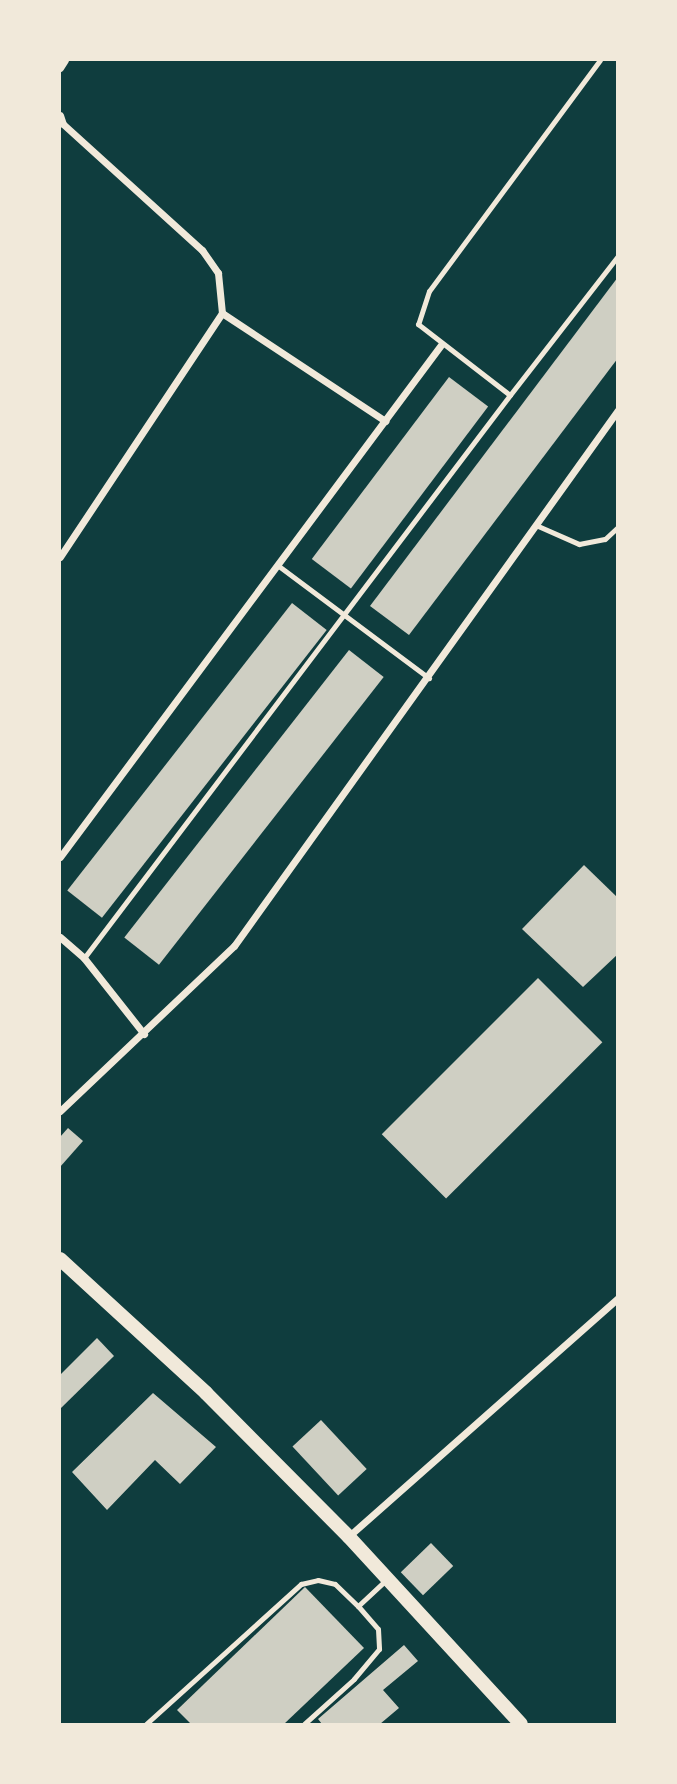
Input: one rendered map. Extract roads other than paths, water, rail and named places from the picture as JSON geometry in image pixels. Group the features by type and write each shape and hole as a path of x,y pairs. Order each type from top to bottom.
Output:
{"main road":[{"path":"60,1259 206,1393 349,1537 521,1724"}],"street":[{"path":"60,68 65,60"},
{"path":"60,114 63,124 202,250 218,274 222,313 60,557"},
{"path":"222,313 385,421"},
{"path":"60,857 280,567 441,345"},
{"path":"60,1111 234,946 538,526 618,410"},
{"path":"60,937 84,958 144,1034"},
{"path":"349,1537 618,1298"}],"lane":[{"path":"510,395 441,345 418,324 429,291 600,60"},
{"path":"84,958 618,256"},
{"path":"538,526 579,544 605,539 618,527"},
{"path":"280,567 429,678"},
{"path":"146,1724 301,1584 318,1580 335,1584 358,1605 378,1629 379,1649 355,1679 304,1724"},
{"path":"358,1605 386,1580"}]}
